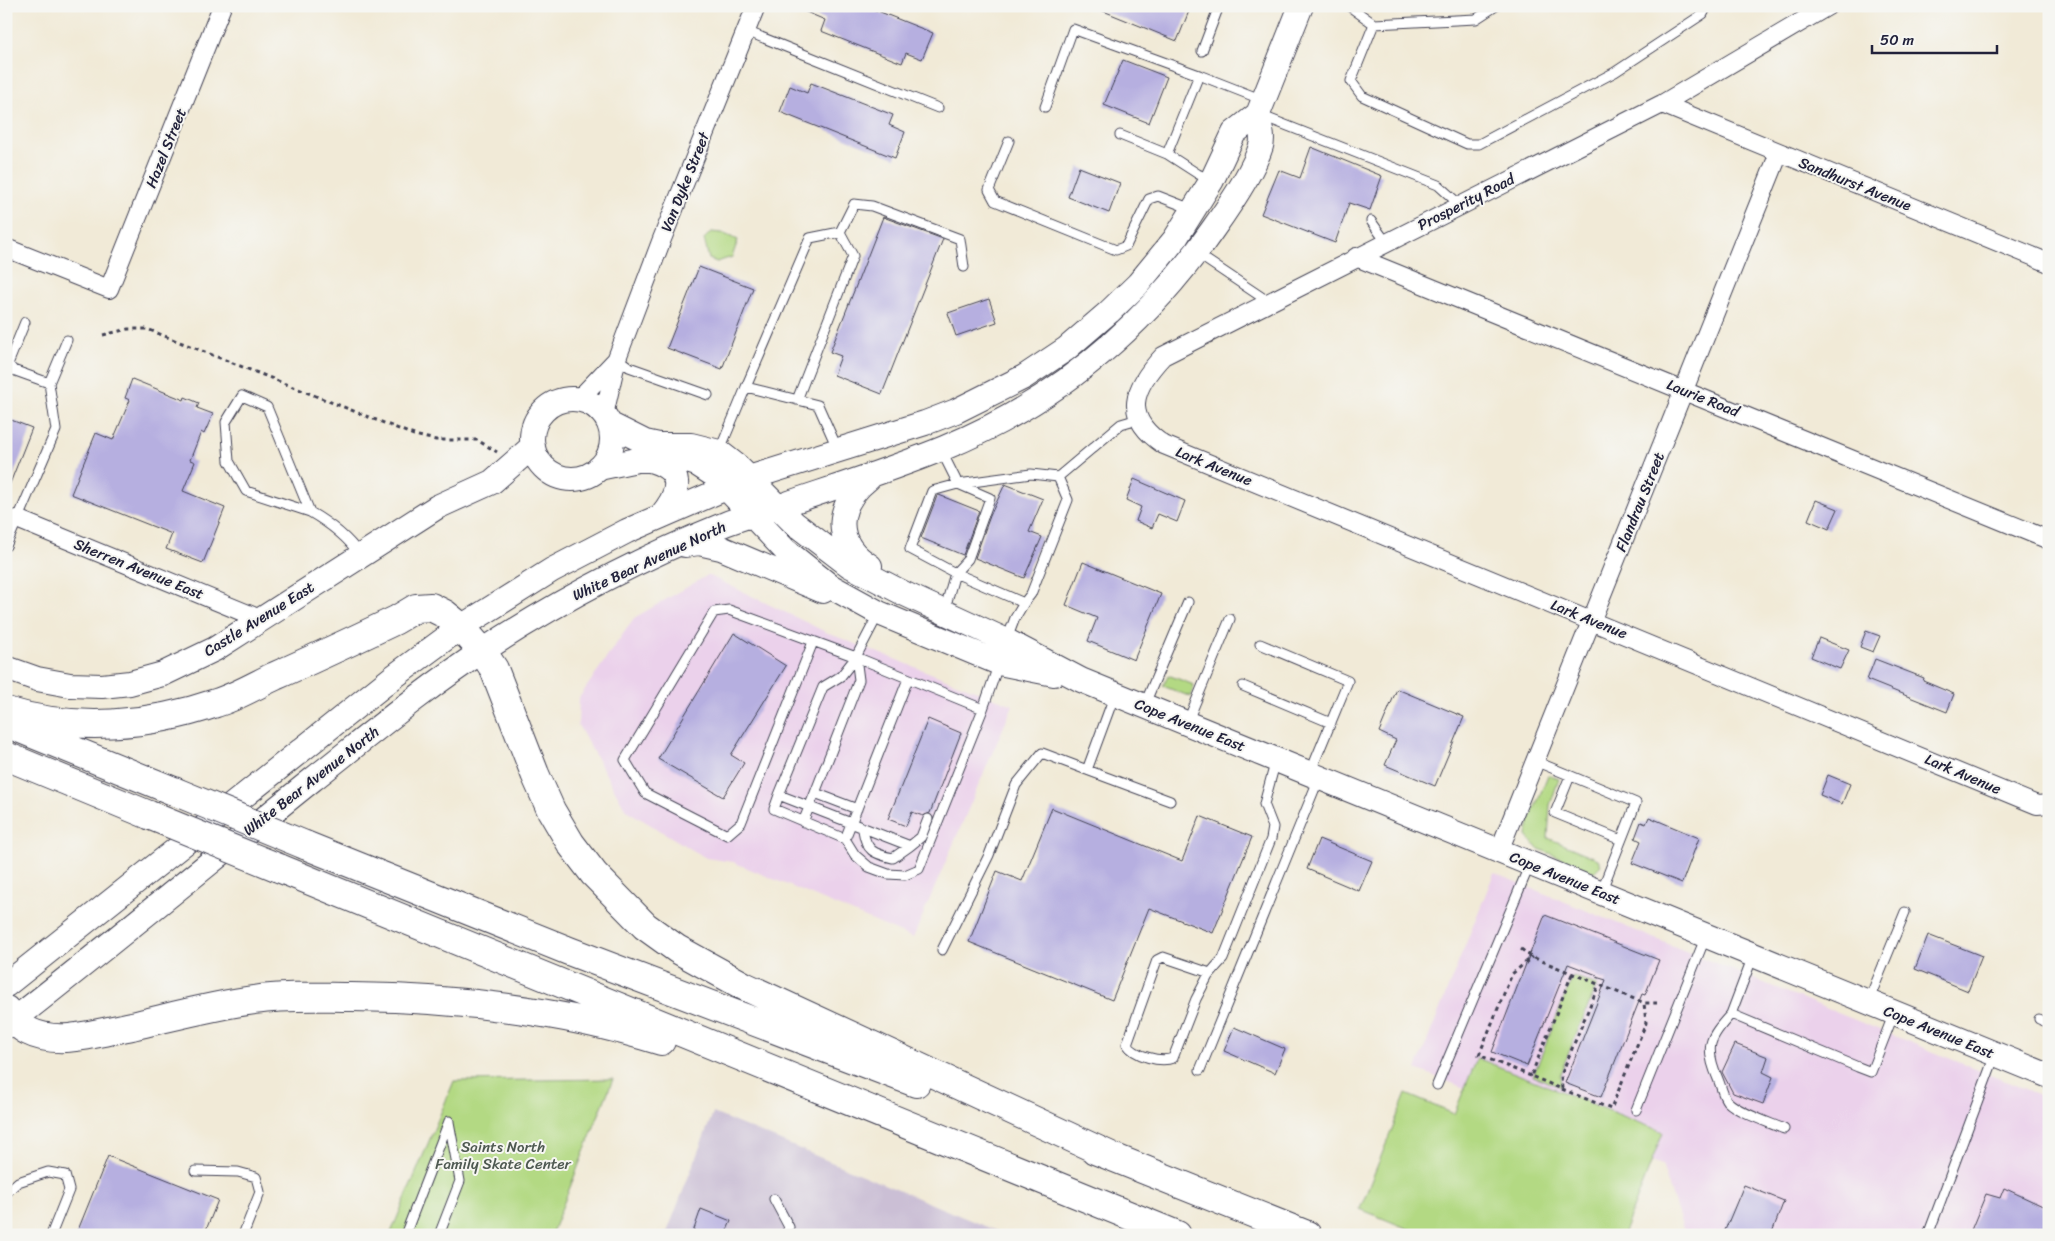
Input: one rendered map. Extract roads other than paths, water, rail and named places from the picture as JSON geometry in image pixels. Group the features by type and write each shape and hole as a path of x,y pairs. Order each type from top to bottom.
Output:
{"highway":[{"path":"6,711 47,720 77,723 119,723 149,720 184,713 218,703 396,620 416,608 432,607 445,614 461,627 482,651 494,669 551,810 571,844 594,874 646,926 677,949 744,986 1111,1156"},
{"path":"6,723 569,951 1111,1156 1307,1235"},
{"path":"6,756 1177,1235"},
{"path":"9,1019 27,1031 52,1038 92,1034 254,1000 370,997 456,1002 524,1009 590,1020 698,1052 860,1106"}],"main road":[{"path":"1261,107 1301,6"},
{"name":"White Bear Avenue North","path":"6,985 298,751 461,627 552,570 591,549 661,516 749,478 925,423 956,411 1024,377 1058,355 1099,322 1138,284 1164,254 1212,180 1234,132 1261,107"},
{"name":"White Bear Avenue North","path":"9,1019 363,740 482,651 589,588 672,547 752,515 941,450 1006,418 1076,374 1150,308 1196,253 1237,191 1263,142 1261,107"},
{"path":"566,400 578,400 597,408 606,420 612,436 611,448 607,459 590,475 568,479 557,476 540,463 533,446 534,427 544,411 554,404 566,400"},
{"path":"606,420 645,442 691,445 719,452 737,466 777,507"},
{"path":"492,482 533,446"},
{"path":"650,460 669,468 676,481 675,496 661,516"},
{"path":"599,468 632,461 684,460 697,464 709,471 726,488"},
{"path":"492,482 522,478 547,470"},
{"path":"874,474 856,489 846,503 843,527 849,548 866,564 944,612"},
{"name":"Castle Avenue East","path":"6,668 37,679 70,685 102,686 130,683 163,674 215,649 437,507 492,482"},
{"name":"Cope Avenue East","path":"726,488 784,550 830,586 879,613 1003,652 1080,680 2049,1076"},
{"name":"Cope Avenue East","path":"777,507 812,538 848,565 944,612 1003,652"},
{"path":"672,547 699,543 721,548 879,613"}],"street":[{"name":"Hazel Street","path":"6,248 109,289 222,6"},
{"name":"Prosperity Road","path":"1138,419 1135,398 1146,374 1162,356 1662,104 1828,6"},
{"name":"Van Dyke Street","path":"606,420 617,358 754,7"},
{"name":"Sandhurst Avenue","path":"1662,104 2049,263"},
{"name":"Flandrau Street","path":"1499,851 1779,153"},
{"name":"Laurie Road","path":"1356,257 2049,540"},
{"name":"Van Dyke Street","path":"578,400 617,358"},
{"name":"Lark Avenue","path":"1138,419 1148,435 1164,445 2037,805 2049,804"},
{"name":"Sherren Avenue East","path":"17,519 260,619"}],"lane":[{"path":"1202,51 1219,6"},
{"path":"1348,6 1374,24 1476,19 1496,6"},
{"path":"1374,24 1350,81 1362,96 1468,144 1479,144 1615,72 1703,14 1707,6"},
{"path":"1045,107 1073,29 1199,75 1261,107 1438,185 1460,205"},
{"path":"746,31 938,108"},
{"path":"1168,154 1199,75"},
{"path":"1120,135 1168,154 1198,174 1212,180"},
{"path":"1009,141 989,190 995,201 1116,250 1126,246 1149,198 1158,196 1194,210"},
{"path":"840,232 854,204 872,206 960,239 964,267"},
{"path":"1371,221 1386,242"},
{"path":"797,400 853,256 840,232"},
{"path":"719,452 810,238 840,232"},
{"path":"1196,253 1269,302"},
{"path":"25,322 8,364 13,370 49,383"},
{"path":"6,546 56,430 49,383 67,340"},
{"path":"617,358 629,367 708,396"},
{"path":"746,387 818,405 838,450"},
{"path":"310,512 267,407 242,396 226,422 230,461 246,491 310,512 321,518 353,544 360,556"},
{"path":"1024,604 955,573 910,550 932,491 958,484 1031,474 1058,477 1120,424 1138,419"},
{"path":"941,450 958,484 990,498 968,559 955,573 944,612"},
{"path":"879,613 856,657 841,676 823,688 774,809 845,839 855,855 869,867 888,874 905,875 919,868 983,709 1015,618 1031,594 1068,500 1058,477"},
{"path":"1144,706 1188,602"},
{"path":"812,642 741,823 727,835 645,794 625,760 714,612 729,610 856,657 983,709"},
{"path":"1187,724 1230,619"},
{"path":"1200,1070 1314,776 1331,723 1348,681 1260,644"},
{"path":"803,822 859,680 856,657"},
{"path":"845,839 908,679"},
{"path":"1243,686 1331,723"},
{"path":"1087,770 1115,694"},
{"path":"942,950 989,855 1016,785 1042,753 1170,801"},
{"path":"1210,973 1163,957 1156,960 1126,1044 1130,1049 1167,1061 1173,1058 1196,999 1210,973 1223,959 1271,839 1273,827 1264,804 1276,760"},
{"path":"1535,761 1636,803 1600,893"},
{"path":"1570,776 1555,813 1621,840"},
{"path":"815,793 857,809"},
{"path":"779,795 863,830 910,846"},
{"path":"863,830 864,841 869,848 878,855 894,858 921,837 928,820"},
{"path":"1437,1085 1530,864"},
{"path":"1868,1002 1905,912"},
{"path":"1636,1110 1706,936"},
{"path":"1753,956 1732,1014 1716,1031 1710,1046 1711,1063 1727,1100 1740,1109 1784,1129"},
{"path":"1732,1014 1871,1072 1894,1013"},
{"path":"2039,1019 2049,1023"},
{"path":"1928,1235 1996,1055"},
{"path":"405,1235 449,1121 460,1181 439,1235"},
{"path":"195,1171 238,1172 256,1177 260,1192 243,1235"},
{"path":"6,1193 18,1182 48,1172 66,1175 69,1190 51,1235"},
{"path":"774,1199 789,1227 786,1235"}],"park label":[{"name":"Saints North Family Skate Center","path":"503,1156"}]}
